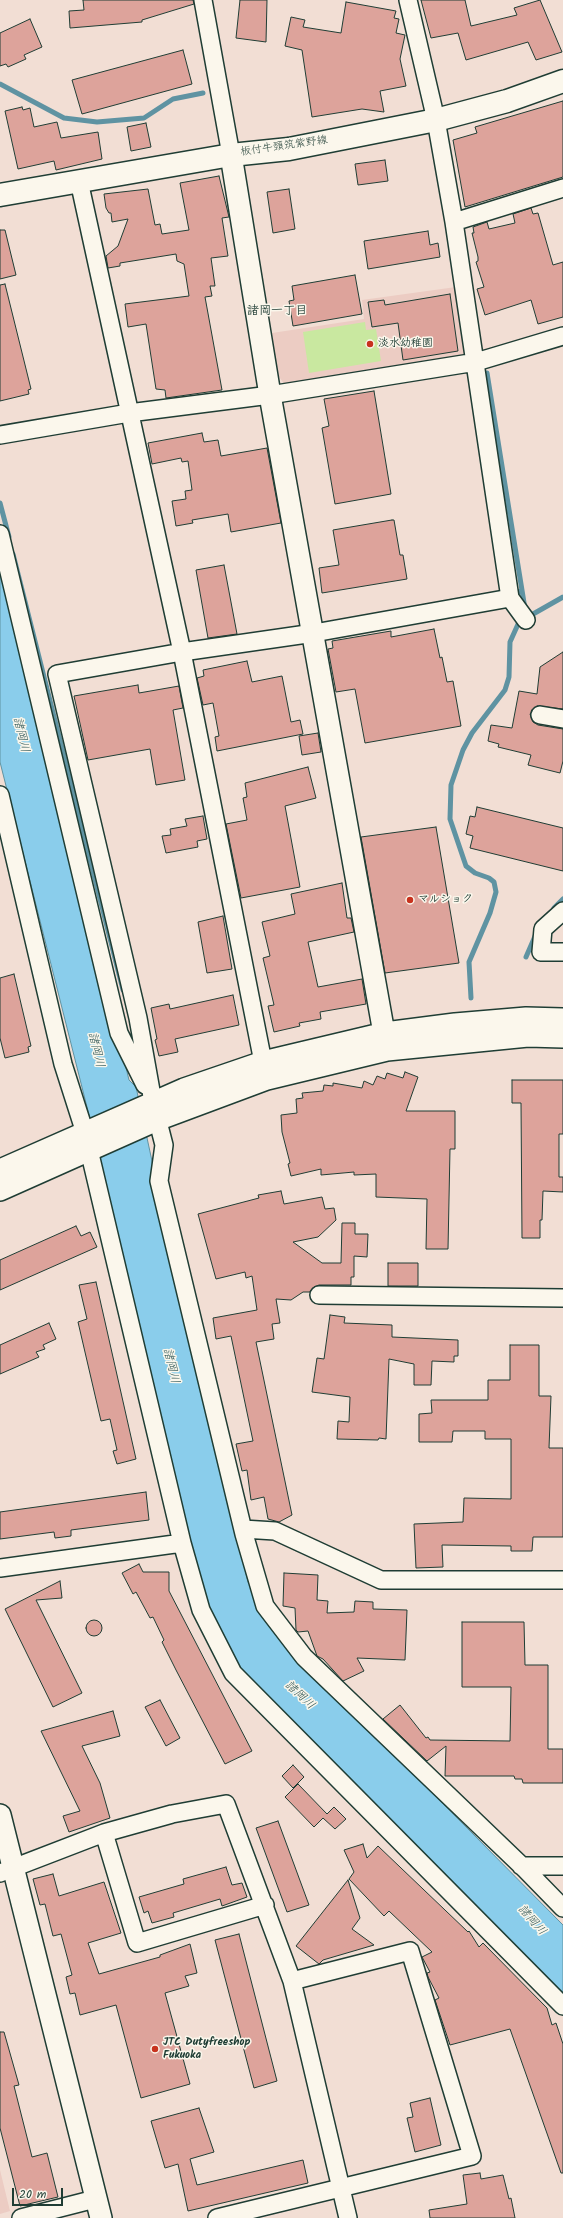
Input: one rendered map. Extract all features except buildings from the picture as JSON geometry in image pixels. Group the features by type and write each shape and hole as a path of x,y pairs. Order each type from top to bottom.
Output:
{"main road":[{"name":"板付牛頸筑紫野線","path":"0,195 231,155 288,149 436,120 506,101 563,81"}],"street":[{"path":"203,0 231,155 270,395 314,633 386,1042"},
{"path":"408,0 436,120 454,222 510,598 526,620"},
{"path":"79,181 182,652 263,1062"},
{"path":"454,222 563,188"},
{"path":"0,435 130,412 270,395 476,362 563,336"},
{"path":"0,534 120,1032 155,1111"},
{"path":"510,598 314,633 182,652 57,674 138,1018 155,1111 164,1144 159,1181 243,1529 265,1606 304,1657 522,1866 563,1908"},
{"path":"540,715 563,719"},
{"path":"0,795 63,1064 89,1137 182,1543 201,1610 233,1673 563,2006"},
{"path":"563,912 543,929 541,952 563,952"},
{"path":"0,1170 155,1111 267,1079 386,1042 455,1024 526,1018 563,1019"},
{"path":"155,1111 184,1088 263,1062 386,1042 528,1036 563,1037"},
{"path":"0,1190 89,1137"},
{"path":"319,1295 563,1298"},
{"path":"243,1529 275,1531 381,1580 563,1580"},
{"path":"0,1568 182,1543"},
{"path":"7,1871 104,1833 172,1814 226,1804 265,1905 292,1981 348,2218"},
{"path":"0,1814 7,1871 98,2208 21,2218"},
{"path":"104,1833 137,1943 265,1905"},
{"path":"522,1866 563,1866"},
{"path":"217,2218 472,2156 410,1951 292,1981"}],"shaded area":[{"name":"淡水幼稚園","path":"456,287 468,356 285,385 277,374 272,333 364,319 362,300"},
{"path":"0,2170 10,2211 0,2214"}],"green space":[{"path":"365,322 366,330 376,329 381,361 309,373 303,332"}],"water":[{"name":"諸岡川","path":"0,551 129,1080 136,1087 152,1161 154,1180 248,1582 260,1600 382,1742 563,1925 563,2001 243,1675 199,1590 88,1111 0,762"}],"waterway":[{"path":"0,84 64,118 97,122 144,118 173,99 203,93"},
{"path":"487,373 525,609"},
{"path":"0,503 9,537"},
{"path":"13,554 123,990"},
{"path":"511,593 522,591"},
{"path":"471,998 469,962 490,913 496,892 494,882 489,878 475,873 466,866 450,819 451,785 463,750 472,733 505,690 509,677 510,642 519,622 563,597"},
{"path":"554,908 563,899"},
{"path":"526,957 536,934"}],"place":[{"name":"淡水幼稚園","path":"370,344"},
{"name":"マルショク","path":"410,900"},
{"name":"JTC Dutyfreeshop Fukuoka","path":"155,2049"}],"district":[{"name":"諸岡一丁目","path":"277,312"}]}
